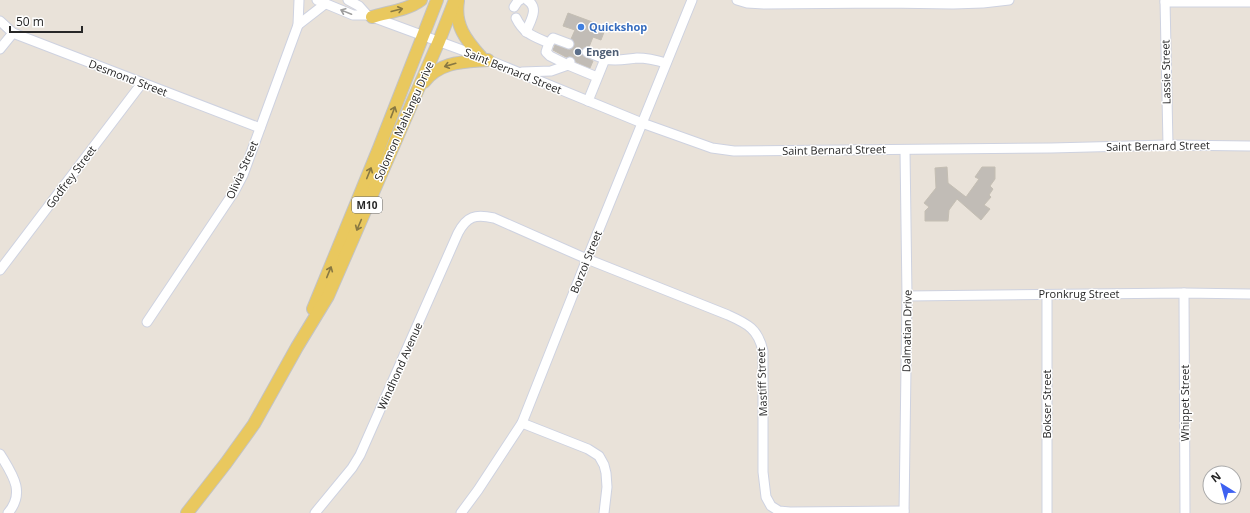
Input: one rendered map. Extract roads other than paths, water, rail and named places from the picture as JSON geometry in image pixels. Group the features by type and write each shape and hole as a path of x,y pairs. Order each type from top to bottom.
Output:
{"main road":[{"path":"370,16 414,5 421,0"},
{"name":"Solomon Mahlangu Drive","path":"297,347 379,148 437,0"},
{"name":"Solomon Mahlangu Drive","path":"186,513 226,463 254,424 297,347 328,296 439,41 455,0"},
{"path":"458,0 456,11 461,30 469,43 485,58"},
{"path":"413,100 433,72 451,64 485,58"}],"street":[{"name":"Olivia Street","path":"147,322 234,192 243,175 298,25 299,0"},
{"path":"348,0 359,6 370,16"},
{"path":"526,32 534,12 532,4 527,0"},
{"name":"Borzoi Street","path":"461,513 522,423 692,0"},
{"path":"737,0 747,3 764,4 885,1 953,4 1009,0"},
{"path":"1165,1 1250,2"},
{"name":"Lassie Street","path":"1165,1 1168,145"},
{"path":"298,25 321,2 354,15 370,16"},
{"name":"Saint Bernard Street","path":"370,16 485,58 642,123 720,150 905,150 1168,145 1250,146"},
{"path":"516,18 520,26 526,32 549,42"},
{"name":"Desmond Street","path":"0,21 13,33 260,128"},
{"path":"0,49 13,33"},
{"path":"569,44 555,38 551,39 546,49 548,55 569,63 597,77"},
{"path":"588,52 614,61 644,58 666,63"},
{"path":"588,101 605,59"},
{"path":"519,72 551,71 569,63"},
{"name":"Godfrey Street","path":"0,270 142,83"},
{"name":"Dalmatian Drive","path":"904,512 907,296 905,150"},
{"name":"Mastiff Street","path":"475,216 494,218 587,259 739,320 750,326 758,334 763,351 764,488 766,497 771,506 779,511 790,512 904,512"},
{"name":"Windhond Avenue","path":"316,513 352,468 360,455 462,224 475,216"},
{"name":"Bokser Street","path":"1047,294 1047,513"},
{"name":"Whippet Street","path":"1184,294 1185,513"},
{"name":"Pronkrug Street","path":"907,296 1250,294"},
{"path":"522,423 588,449 599,456 606,473 607,487 604,513"},
{"path":"0,454 14,477 17,488 15,502 8,513"}],"tunnel":[{"path":"569,44 587,52"},
{"path":"570,61 576,47"}],"place":[{"name":"Quickshop","path":"581,27"},
{"name":"Engen","path":"578,52"}]}
